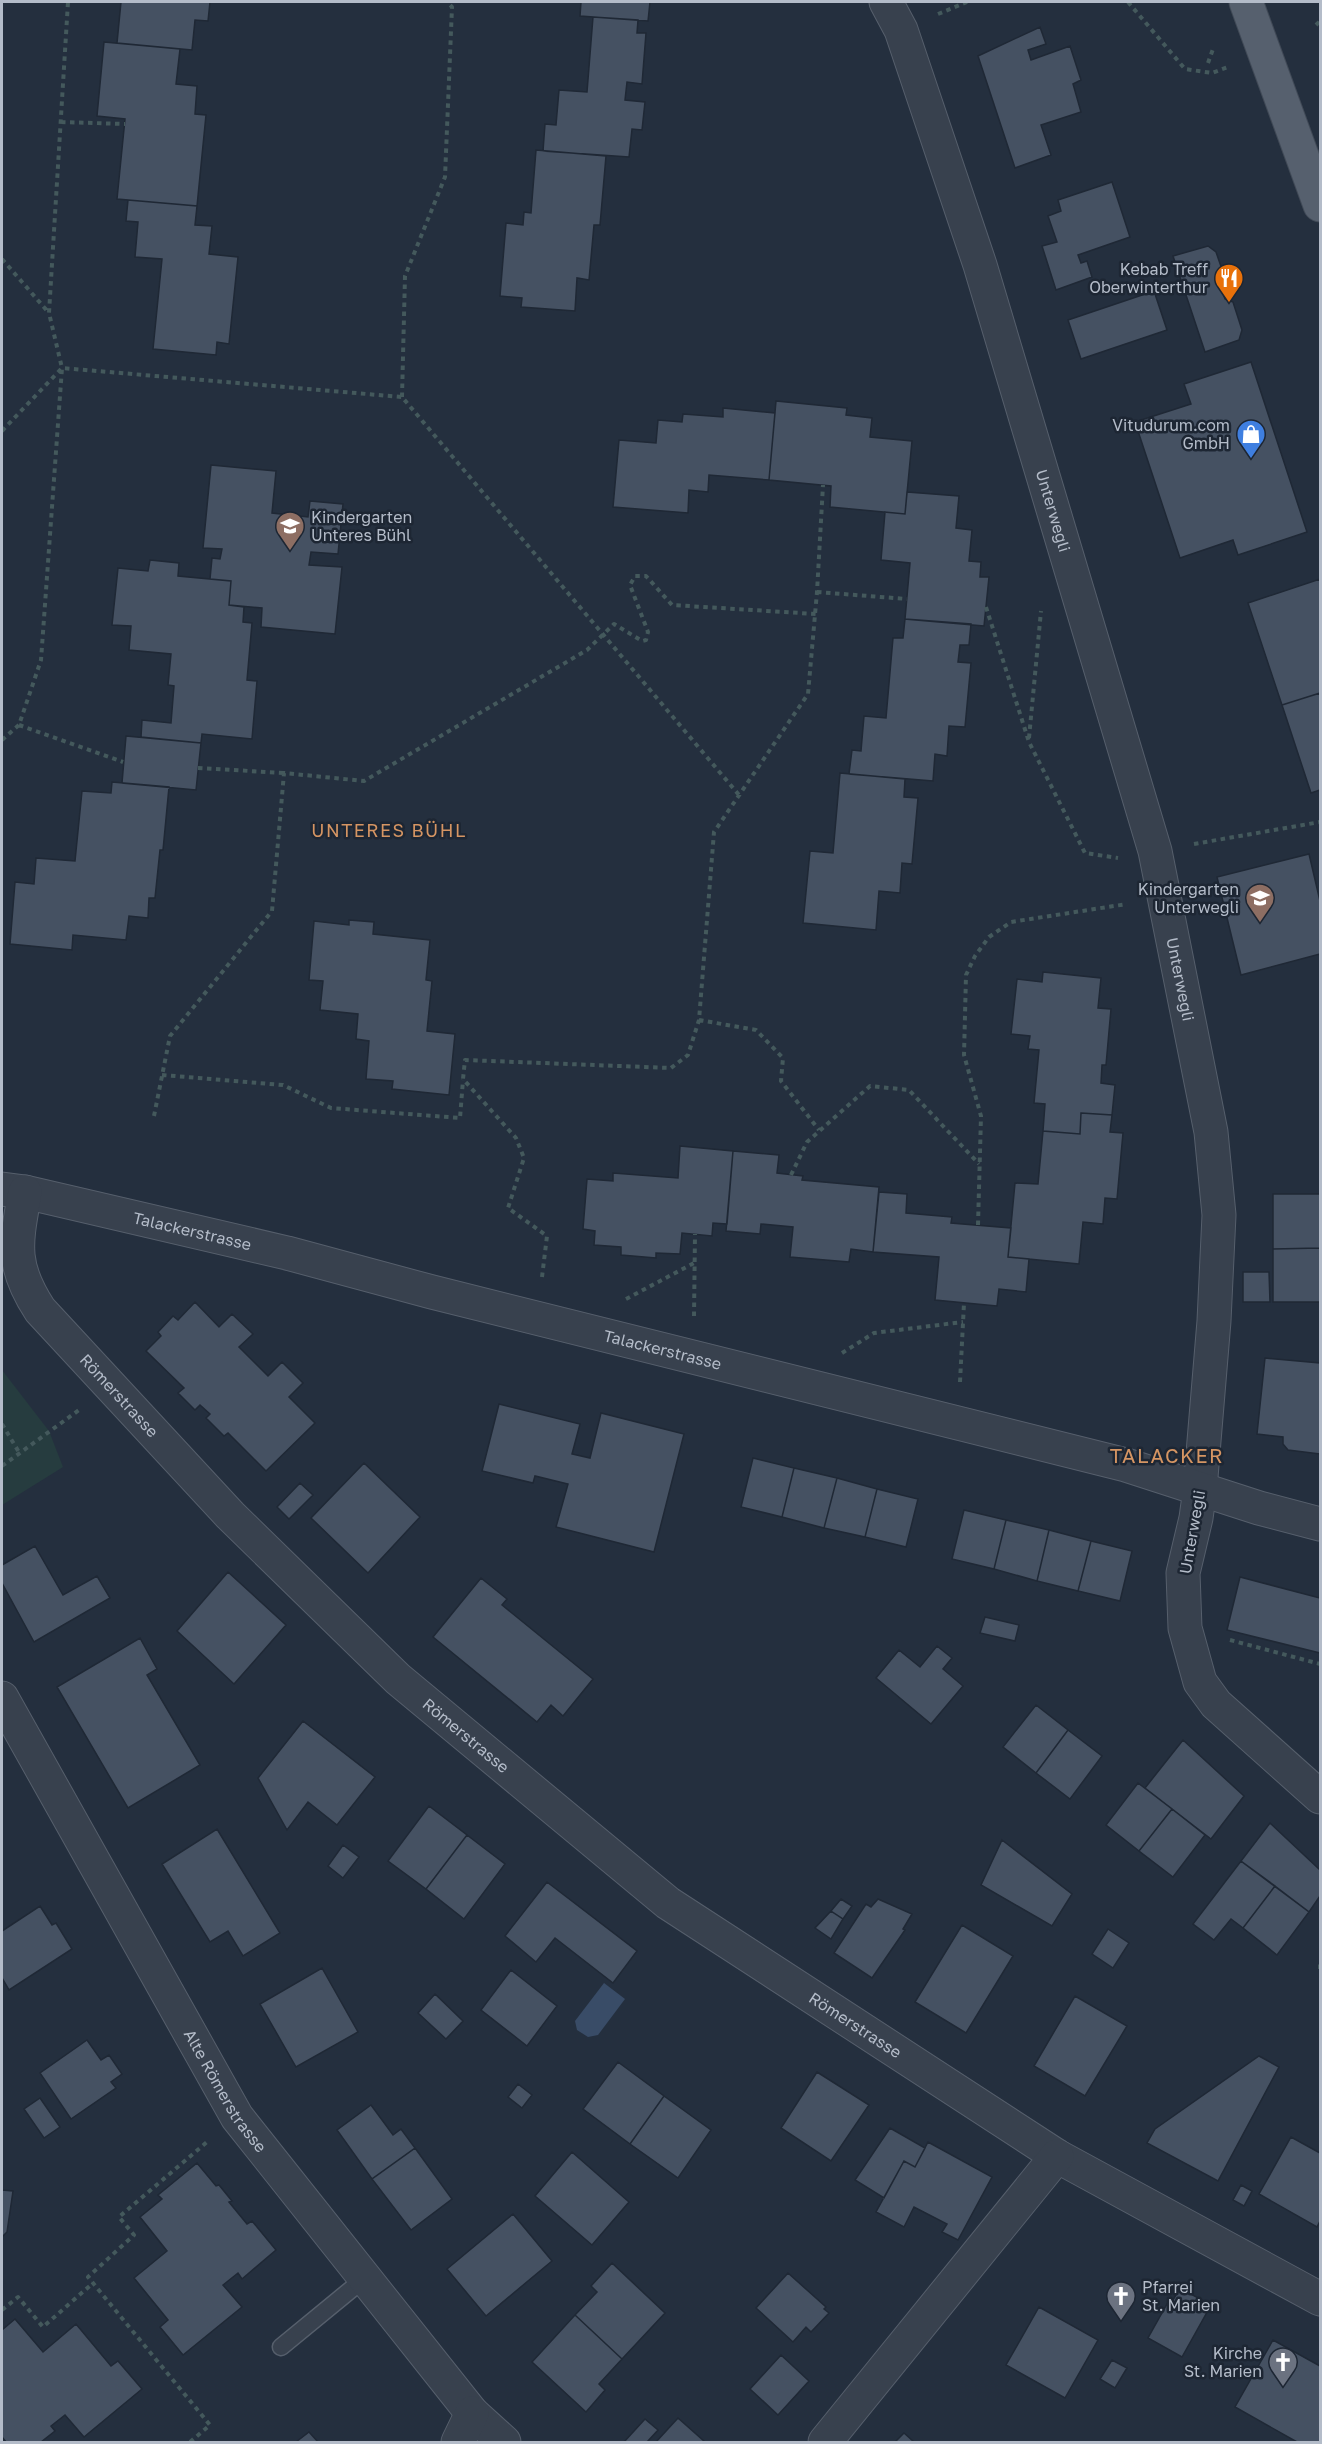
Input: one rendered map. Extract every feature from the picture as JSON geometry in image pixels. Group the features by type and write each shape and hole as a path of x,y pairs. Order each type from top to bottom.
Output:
{"main road":[{"path":"1246,2 1320,206"}],"street":[{"name":"Unterwegli","path":"886,2 901,30 980,265 1155,851 1210,1132 1219,1215 1214,1321 1200,1489 1196,1518 1183,1573 1185,1628 1200,1682 1216,1704 1320,1797"},
{"name":"Talackerstrasse","path":"13,1191 287,1253 432,1292 1115,1462 1258,1509 1320,1524"},
{"name":"Römerstrasse","path":"13,1191 21,1279 40,1310 230,1515 398,1679 668,1904 1057,2156 1320,2299"},
{"name":"Alte Römerstrasse","path":"2,1698 237,2117 472,2413 504,2442"},
{"path":"825,2442 1057,2156"},
{"path":"458,2442 472,2413"}],"lane":[{"path":"281,2347 365,2278"}],"path":[{"path":"2,740 19,725 41,660 62,368 49,314 68,2"},
{"path":"447,2 452,7"},
{"path":"458,2 452,7 444,177 405,276 402,397 739,795"},
{"path":"928,19 968,2"},
{"path":"1128,2 1185,69 1212,73 1266,55"},
{"path":"1316,25 1320,21"},
{"path":"1208,63 1213,49"},
{"path":"61,122 125,124"},
{"path":"2,259 49,314"},
{"path":"62,368 402,397"},
{"path":"2,431 62,368"},
{"path":"162,1075 283,1085 331,1108 460,1118 465,1060 671,1068 688,1055 699,1020 714,832 808,694 816,614 823,485"},
{"path":"198,768 364,781 587,650 614,624 642,641 646,640 648,632 630,585 634,576 646,576 672,605 816,614"},
{"path":"817,592 907,599"},
{"path":"1029,742 1041,605"},
{"path":"986,607 1029,742 1084,853 1118,858"},
{"path":"19,725 123,762"},
{"path":"153,1116 170,1036 272,911 284,773"},
{"path":"1189,845 1320,822"},
{"path":"978,1225 981,1116 964,1055 966,975 975,956 989,938 1011,922 1128,904"},
{"path":"699,1020 756,1030 783,1058 781,1081 819,1130"},
{"path":"463,1079 516,1138 524,1158 508,1208 547,1236 542,1277"},
{"path":"790,1175 807,1142 870,1086 909,1090 979,1165"},
{"path":"694,1316 695,1234"},
{"path":"626,1299 695,1263"},
{"path":"960,1382 964,1303"},
{"path":"841,1354 874,1333 963,1322"},
{"path":"2,1466 84,1407"},
{"path":"2,1424 20,1454"},
{"path":"1185,1628 1320,1664"},
{"path":"1320,1964 1320,1969"},
{"path":"190,2442 210,2425 88,2277 134,2235 119,2217 237,2117"},
{"path":"2,2310 18,2297 43,2327 93,2283"}],"green space":[{"path":"2,1370 49,1431 63,1467 2,1505"}],"water":[{"path":"604,1983 625,1999 598,2035 588,2037 577,2030 575,2021"}],"building":[{"path":"121,2 210,2 208,21 195,20 192,50 117,43"},
{"path":"581,2 650,2 648,21 580,16"},
{"path":"593,17 638,20 637,33 646,33 642,84 627,82 625,100 645,102 642,130 632,129 629,157 543,151 545,124 556,125 559,90 587,92"},
{"path":"1040,27 1046,44 1028,50 1031,60 1070,46 1081,80 1073,84 1081,112 1041,125 1051,155 1015,168 978,56"},
{"path":"104,42 180,49 176,84 197,86 195,114 206,115 197,206 117,199 125,119 97,116"},
{"path":"536,150 606,156 600,225 594,225 589,280 577,278 575,311 521,307 522,298 500,296 506,223 523,225 524,212 531,213"},
{"path":"1112,182 1130,237 1078,255 1081,263 1087,261 1092,277 1056,290 1042,246 1057,242 1048,216 1061,211 1058,200"},
{"path":"128,200 197,206 195,225 212,226 209,254 238,257 229,344 217,342 216,355 153,349 162,259 135,257 138,222 126,221"},
{"path":"1208,246 1216,252 1225,278 1221,287 1225,299 1233,302 1242,330 1239,340 1205,352 1173,256"},
{"path":"1154,291 1167,330 1081,359 1068,320"},
{"path":"1251,362 1307,532 1238,555 1233,540 1180,558 1135,422 1191,404 1184,384"},
{"path":"776,401 847,408 846,415 872,418 870,437 912,441 905,514 830,507 831,486 769,480"},
{"path":"723,408 775,413 769,480 709,475 708,492 689,490 688,513 613,507 619,440 656,443 658,420 682,422 683,414 723,417"},
{"path":"211,465 276,471 272,513 308,517 310,501 343,504 338,554 311,552 309,565 342,567 335,634 261,627 262,608 229,605 231,581 210,579 212,558 220,559 222,549 203,548"},
{"path":"907,492 959,496 956,528 972,530 969,561 981,562 980,577 989,577 984,626 905,619 910,563 881,560 885,512 905,514"},
{"path":"150,560 179,563 178,576 231,581 229,605 244,607 243,622 252,623 247,680 257,681 252,739 202,734 201,743 141,737 142,720 171,723 174,686 168,685 171,654 129,650 131,626 112,625 118,568 148,571"},
{"path":"1320,579 1320,693 1282,705 1248,603"},
{"path":"905,619 971,624 969,645 960,645 958,662 971,663 965,727 949,726 947,756 935,754 933,781 849,774 852,750 861,751 864,716 886,718 893,638 903,638"},
{"path":"1320,693 1320,790 1311,793 1282,705"},
{"path":"126,736 201,743 196,790 122,783"},
{"path":"840,773 905,779 904,797 918,798 912,864 902,863 900,893 879,891 876,930 803,923 810,851 833,853"},
{"path":"112,782 169,787 163,850 160,850 155,898 149,898 148,918 129,916 126,940 73,935 72,950 10,944 15,882 34,884 36,858 75,861 82,791 111,793"},
{"path":"1309,854 1320,901 1320,954 1241,975 1217,877"},
{"path":"349,920 374,922 373,934 430,940 426,980 432,981 427,1031 455,1034 449,1095 392,1089 393,1081 366,1079 369,1041 356,1039 358,1014 320,1010 323,981 309,980 314,921 349,925"},
{"path":"1043,972 1101,978 1098,1008 1111,1009 1106,1065 1102,1065 1101,1083 1115,1085 1112,1115 1081,1113 1080,1134 1043,1131 1045,1104 1034,1103 1039,1050 1028,1049 1030,1036 1011,1034 1017,979 1042,982"},
{"path":"1081,1113 1112,1115 1110,1132 1123,1133 1117,1199 1105,1198 1103,1224 1083,1222 1079,1264 1008,1257 1015,1183 1038,1184 1043,1131 1080,1134"},
{"path":"680,1146 733,1151 727,1224 713,1223 712,1236 682,1233 680,1254 656,1253 656,1258 621,1255 621,1247 594,1245 595,1231 583,1229 587,1179 613,1181 613,1173 678,1178"},
{"path":"733,1151 779,1155 777,1173 803,1176 802,1180 879,1187 873,1252 851,1249 849,1262 790,1257 793,1227 761,1224 760,1234 726,1231"},
{"path":"879,1192 907,1194 906,1213 952,1217 951,1223 1011,1228 1008,1257 1029,1259 1026,1292 999,1289 997,1306 935,1300 939,1257 873,1252"},
{"path":"1273,1194 1320,1194 1320,1248 1273,1249"},
{"path":"1320,1248 1320,1302 1273,1302 1273,1249"},
{"path":"1243,1272 1269,1272 1270,1302 1243,1302"},
{"path":"195,1302 219,1327 232,1314 253,1334 239,1347 268,1376 282,1362 303,1383 289,1397 315,1423 266,1471 228,1433 224,1436 206,1418 210,1414 200,1405 195,1410 178,1393 184,1388 146,1351 161,1336 158,1332 173,1316 178,1320"},
{"path":"1265,1358 1320,1363 1320,1454 1288,1450 1283,1444 1283,1437 1257,1434"},
{"path":"499,1404 580,1424 572,1454 590,1458 601,1413 684,1434 654,1552 556,1527 568,1484 535,1476 533,1483 482,1471"},
{"path":"753,1458 794,1468 782,1517 741,1507"},
{"path":"364,1463 420,1517 368,1573 311,1518"},
{"path":"794,1468 837,1478 824,1528 782,1517"},
{"path":"837,1478 877,1489 865,1537 824,1528"},
{"path":"300,1483 313,1495 289,1519 277,1507"},
{"path":"877,1489 918,1499 906,1547 865,1537"},
{"path":"964,1510 1006,1520 994,1569 952,1559"},
{"path":"1006,1520 1049,1530 1037,1581 994,1569"},
{"path":"1049,1530 1091,1541 1078,1591 1037,1581"},
{"path":"1091,1541 1132,1551 1120,1601 1078,1591"},
{"path":"35,1546 63,1595 97,1576 110,1598 34,1642 2,1583 2,1565"},
{"path":"228,1572 286,1625 234,1684 177,1631"},
{"path":"1240,1577 1320,1598 1320,1653 1227,1630"},
{"path":"481,1578 507,1599 502,1605 593,1679 563,1716 551,1705 537,1722 433,1637"},
{"path":"985,1617 1019,1625 1015,1641 980,1633"},
{"path":"140,1638 157,1669 147,1675 200,1765 128,1808 57,1687"},
{"path":"937,1646 952,1658 943,1669 963,1686 931,1724 876,1678 899,1650 920,1667"},
{"path":"1036,1705 1068,1730 1036,1773 1003,1747"},
{"path":"303,1721 375,1777 337,1825 308,1802 287,1830 258,1778"},
{"path":"1068,1730 1102,1756 1070,1799 1036,1773"},
{"path":"1183,1740 1244,1796 1211,1839 1145,1788"},
{"path":"1138,1783 1172,1809 1139,1851 1106,1825"},
{"path":"429,1806 467,1835 426,1889 388,1861"},
{"path":"1172,1809 1205,1835 1173,1877 1139,1851"},
{"path":"1270,1823 1320,1870 1320,1896 1309,1912 1241,1861"},
{"path":"217,1829 280,1933 243,1956 228,1931 210,1942 162,1864"},
{"path":"467,1835 505,1864 464,1919 426,1889"},
{"path":"1002,1840 1072,1894 1052,1926 981,1885"},
{"path":"343,1845 359,1857 343,1878 328,1866"},
{"path":"1241,1861 1275,1886 1243,1928 1231,1919 1214,1940 1193,1924"},
{"path":"547,1882 637,1951 613,1983 555,1938 536,1962 505,1936"},
{"path":"1275,1886 1309,1912 1277,1955 1243,1928"},
{"path":"841,1899 852,1906 843,1919 831,1911"},
{"path":"878,1899 912,1914 903,1929 905,1930 872,1978 834,1953 866,1904 871,1907"},
{"path":"40,1906 52,1925 56,1923 72,1949 9,1990 2,1978 2,1931"},
{"path":"831,1911 843,1919 831,1939 815,1928"},
{"path":"962,1925 1013,1956 966,2033 915,2002"},
{"path":"1108,1929 1129,1943 1113,1968 1092,1954"},
{"path":"322,1968 358,2032 296,2067 260,2004"},
{"path":"511,1970 557,2006 527,2046 481,2010"},
{"path":"435,1994 463,2021 446,2039 418,2013"},
{"path":"1075,1996 1127,2026 1085,2096 1034,2066"},
{"path":"87,2040 101,2060 109,2055 122,2074 111,2082 116,2088 71,2119 40,2073"},
{"path":"1259,2056 1279,2067 1218,2181 1147,2143 1155,2129"},
{"path":"618,2062 664,2096 630,2144 583,2109"},
{"path":"817,2072 869,2105 831,2161 781,2128"},
{"path":"518,2084 532,2095 522,2108 508,2097"},
{"path":"664,2096 711,2130 678,2178 630,2144"},
{"path":"40,2098 60,2127 44,2138 24,2109"},
{"path":"371,2105 393,2135 401,2129 415,2148 372,2179 337,2130"},
{"path":"890,2128 925,2148 915,2167 904,2161 884,2198 855,2180"},
{"path":"1291,2137 1320,2153 1320,2221 1317,2227 1259,2194"},
{"path":"928,2142 992,2177 958,2240 942,2232 947,2224 914,2207 904,2227 876,2212 904,2161 915,2167"},
{"path":"415,2148 452,2199 411,2230 372,2179"},
{"path":"572,2152 629,2202 592,2245 535,2196"},
{"path":"197,2163 216,2186 219,2185 247,2224 252,2221 276,2250 242,2279 238,2273 223,2285 242,2307 183,2355 160,2327 168,2320 134,2278 167,2251 140,2217 162,2199 158,2195"},
{"path":"1241,2185 1252,2191 1244,2206 1233,2200"},
{"path":"2,2190 13,2191 7,2232 2,2237"},
{"path":"513,2214 552,2261 486,2316 447,2269"},
{"path":"612,2263 665,2313 622,2359 575,2315 597,2292 591,2286"},
{"path":"788,2273 826,2307 824,2309 829,2313 811,2332 806,2327 793,2342 756,2308"},
{"path":"1180,2288 1211,2305 1182,2357 1148,2338 1167,2304 1170,2305"},
{"path":"1039,2307 1098,2340 1065,2398 1006,2365"},
{"path":"575,2315 622,2359 599,2384 605,2390 586,2412 532,2362"},
{"path":"15,2319 43,2352 76,2324 111,2366 118,2361 142,2389 84,2437 65,2415 51,2426 55,2431 41,2442 6,2442 2,2437 2,2330"},
{"name":"Kirche St. Marien","path":"1273,2340 1320,2366 1320,2442 1297,2442 1235,2407"},
{"path":"781,2355 809,2381 778,2415 750,2389"},
{"path":"1112,2360 1127,2368 1115,2388 1100,2379"},
{"path":"678,2418 705,2442 656,2442"},
{"path":"645,2419 658,2430 647,2442 624,2442"},
{"path":"309,2432 318,2442 296,2442"},
{"path":"904,2433 914,2442 895,2442"}],"place":[{"name":"Kebab Treff Oberwinterthur","path":"1229,304"},
{"name":"Vitudurum.com GmbH","path":"1251,460"},
{"name":"Kindergarten Unteres Bühl","path":"290,552"},
{"name":"Kindergarten Unterwegli","path":"1260,924"},
{"name":"Pfarrei St. Marien","path":"1121,2322"},
{"name":"Kirche St. Marien","path":"1283,2388"}],"district":[{"name":"UNTERES BÜHL","path":"389,830"},
{"name":"TALACKER","path":"1167,1455"}]}
